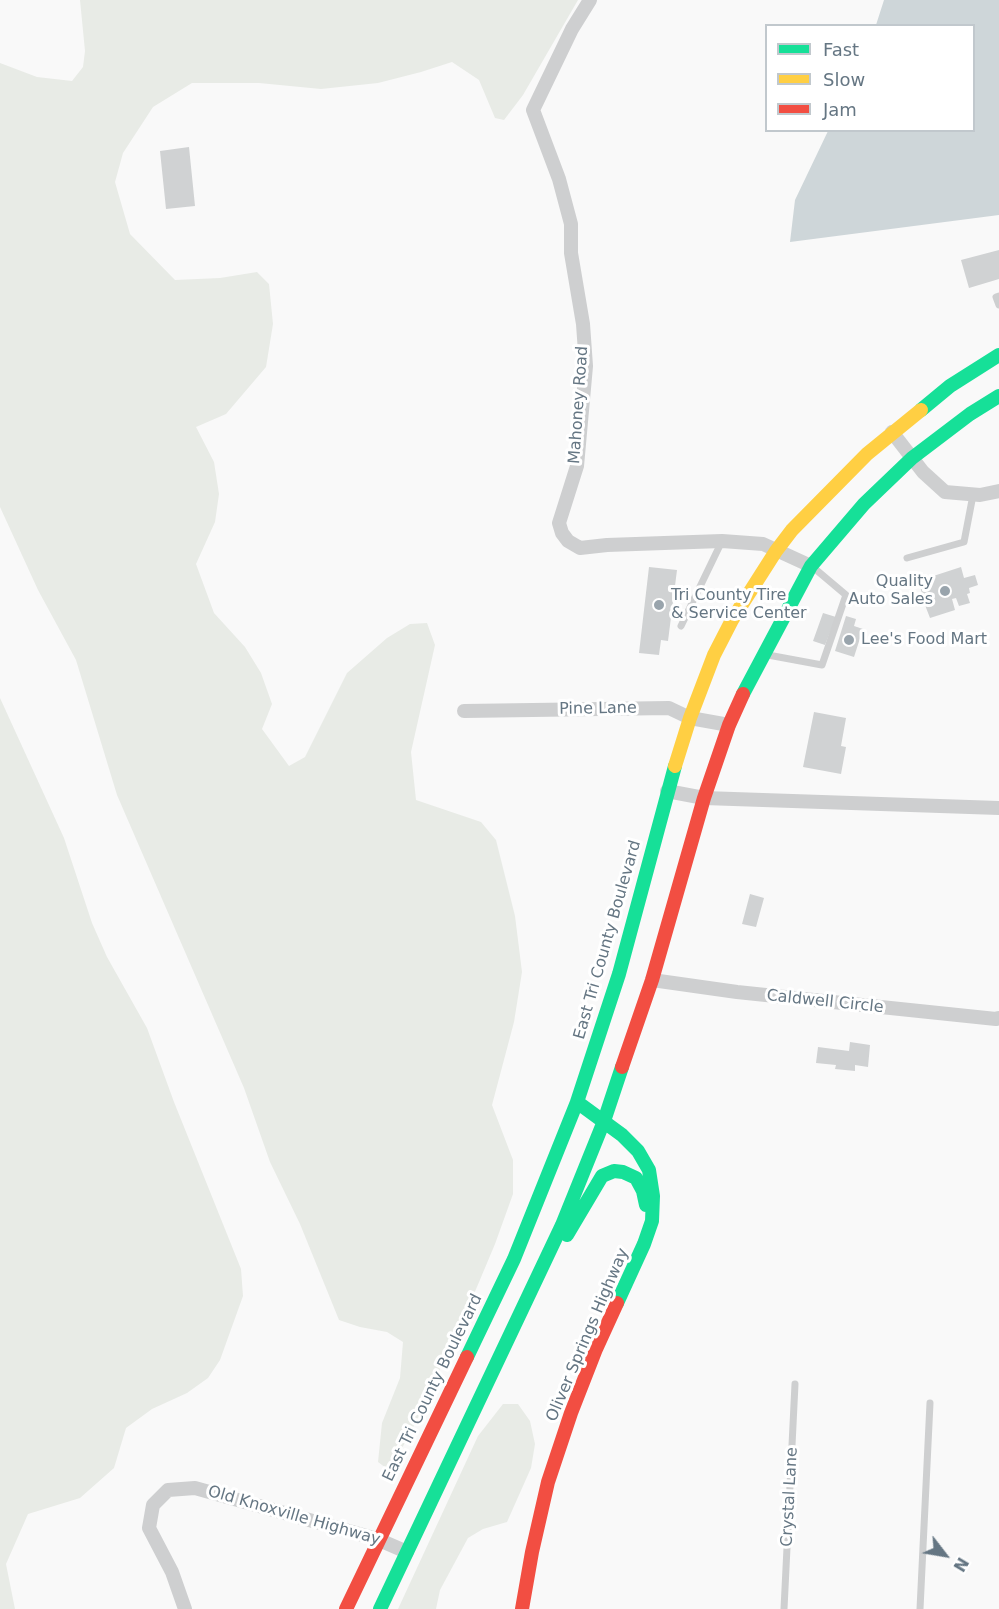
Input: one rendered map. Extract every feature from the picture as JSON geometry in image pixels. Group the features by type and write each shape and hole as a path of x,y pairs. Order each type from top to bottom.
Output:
{"main road":[{"name":"East Tri County Boulevard","path":"346,1609 377,1539 514,1258 577,1102 619,974 667,791 690,718 714,655 732,620 792,530 867,454 950,386 999,355"},
{"path":"380,1609 562,1225 604,1121 652,980 704,798 729,725 762,654 811,566 864,504 912,458 970,414 999,396"},
{"name":"Oliver Springs Highway","path":"522,1609 548,1482 588,1370 652,1221 653,1196 649,1170 638,1151 604,1121 577,1102"},
{"path":"515,1325 602,1176 614,1171 624,1172 636,1178 646,1200 646,1212 634,1266"}],"street":[{"name":"Mahoney Road","path":"590,0 572,29 533,110 559,179 571,224 571,254 584,324 586,366 577,466 559,523 562,534 568,541 580,548 607,544 722,541 763,544 811,566"},
{"path":"892,432 923,472 945,492 980,495 999,491"},
{"name":"Pine Lane","path":"464,711 669,708 690,718 729,725"},
{"path":"667,791 704,798 999,808"},
{"name":"Caldwell Circle","path":"652,980 737,992 999,1018"},
{"name":"Old Knoxville Highway","path":"185,1609 172,1572 149,1528 153,1505 168,1490 195,1488 377,1539 407,1552"}],"lane":[{"path":"999,296 996,297 999,305"},
{"path":"907,558 964,542 973,495"},
{"path":"681,626 722,541"},
{"path":"762,654 822,665 846,595 811,566"},
{"name":"Crystal Lane","path":"784,1609 795,1384"},
{"path":"920,1609 930,1403"}],"shaded area":[{"path":"80,0 578,0 523,95 504,120 495,118 479,80 452,62 378,83 321,89 259,83 192,83 153,107 123,153 115,182 130,234 175,280 220,278 257,272 269,284 273,324 266,367 226,414 196,427 214,462 219,494 215,522 196,564 214,613 245,647 261,673 272,704 262,729 289,766 305,757 347,673 387,638 410,624 427,623 435,645 411,752 416,800 481,822 496,840 515,916 522,972 514,1022 492,1105 513,1160 513,1194 474,1294 419,1416 390,1471 378,1462 382,1423 400,1378 403,1342 387,1332 339,1320 300,1224 270,1162 244,1088 117,795 76,660 38,590 0,507 0,63 37,77 72,81 83,67 85,51"},
{"path":"884,0 999,0 999,215 790,242 795,200 828,132 975,132 975,24 876,24"},
{"path":"0,698 64,838 92,923 107,957 147,1028 241,1269 243,1296 220,1360 208,1378 187,1393 152,1409 126,1428 114,1468 80,1498 28,1514 6,1564 15,1609 0,1609"},
{"path":"503,1404 518,1404 530,1421 535,1444 531,1468 507,1522 483,1529 468,1538 440,1590 436,1609 398,1609 478,1436"}],"building":[{"path":"189,147 195,206 166,209 160,151"},
{"path":"999,250 999,279 969,288 961,260"},
{"name":"Tri County Tire & Service Center","path":"649,567 677,570 668,641 661,640 659,655 639,653"},
{"name":"Quality Auto Sales","path":"961,567 964,578 975,575 978,585 969,588 970,593 967,594 970,603 959,606 956,598 952,599 955,610 930,618 925,605 919,607 915,595 922,593 918,581"},
{"path":"823,613 836,617 825,645 813,641"},
{"name":"Lee's Food Mart","path":"846,616 856,619 854,626 863,629 854,657 835,651"},
{"path":"814,712 846,718 841,746 846,747 841,774 803,767"},
{"path":"750,894 764,898 756,927 742,924"},
{"path":"850,1042 870,1045 868,1067 855,1065 855,1071 835,1069 836,1065 816,1063 818,1047 849,1051"}],"traffic: fast":[{"path":"921,410 950,386 999,355"},
{"path":"743,694 811,566 864,504 912,458 970,414 999,396"},
{"path":"467,1357 514,1259 577,1102 619,974 675,766"},
{"path":"380,1609 562,1225 604,1121 622,1067"},
{"path":"577,1102 622,1135 638,1151 649,1170 653,1196 652,1221 617,1303"},
{"path":"567,1235 602,1176 614,1171 636,1178 643,1191 646,1205"}],"traffic: slow":[{"path":"675,766 714,655 732,620 776,551 792,530 867,454 921,410"}],"traffic: jam":[{"path":"622,1067 652,980 704,798 729,725 743,694"},
{"path":"522,1609 548,1482 571,1413 617,1303"},
{"path":"346,1609 467,1357"}],"place":[{"name":"Quality Auto Sales","path":"945,591"},
{"name":"Tri County Tire & Service Center","path":"659,605"},
{"name":"Lee's Food Mart","path":"849,640"}]}
